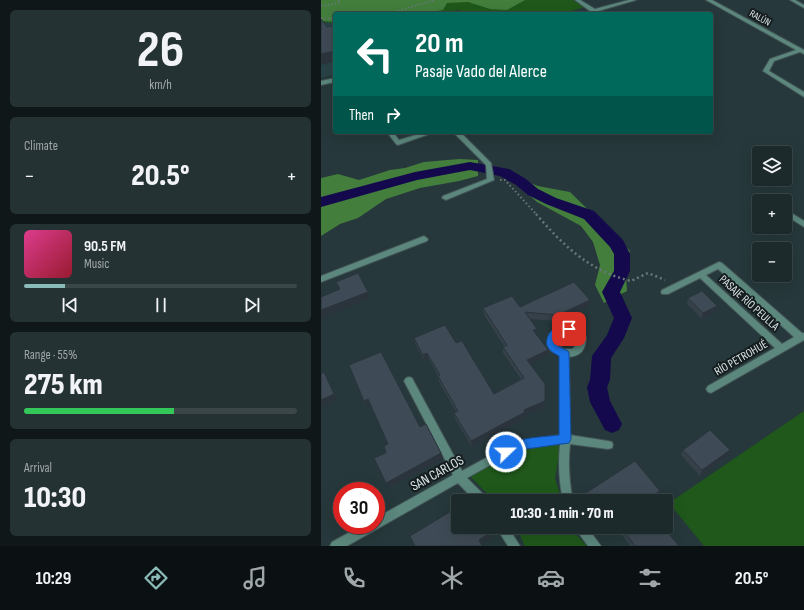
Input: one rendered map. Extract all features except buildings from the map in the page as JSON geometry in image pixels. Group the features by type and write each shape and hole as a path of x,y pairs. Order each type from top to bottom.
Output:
{"street":[{"path":"577,0 594,11"},
{"path":"590,12 633,0"},
{"name":"RALÚN","path":"708,0 803,51"},
{"path":"792,0 804,6"},
{"path":"803,51 772,60 766,71 804,95"},
{"path":"321,83 333,80"},
{"path":"391,134 398,143 426,134"},
{"path":"446,198 491,180 489,164 458,134"},
{"path":"792,216 804,225"},
{"path":"321,279 424,239"},
{"name":"PASAJE RÍO PEULLA","path":"665,292 719,265 803,337"},
{"name":"PASAJE RÍO PEULLA","path":"700,274 782,349"},
{"name":"RÍO PETROHUÉ","path":"711,389 803,337"},
{"path":"564,353 565,439 563,467 567,494"},
{"path":"409,381 459,478 475,494"},
{"name":"SAN CARLOS","path":"385,519 517,445 565,439 608,445"},
{"name":"SAN CARLOS","path":"336,546 357,534"},
{"path":"506,534 514,546"},
{"path":"586,534 595,546"}],"path":[{"path":"321,6 340,3 338,0"},
{"path":"395,12 435,0"},
{"path":"321,18 333,20"},
{"path":"491,180 505,180 563,243 583,261 609,275 631,281 648,273 676,286"}],"shaded area":[{"path":"321,19 333,19 333,75 321,78"}],"green space":[{"path":"321,0 573,0 585,7 569,12 462,12 459,10 446,12 333,12 333,23 321,22"},
{"path":"321,0 525,0 507,10 490,9 468,2 447,3 443,10 430,12 333,12 333,22 321,21"},
{"path":"459,159 478,160 478,176 420,188 386,199 358,218 340,224 321,236 321,178 338,174 359,180 390,170 405,168 424,162"},
{"path":"522,180 538,186 570,192 630,251 625,263 627,291 604,303 595,285 600,265 593,242 581,226 537,202 521,188"},
{"path":"804,411 804,546 704,546 673,508 673,500"},
{"path":"561,444 555,478 560,494 487,494 469,475 517,448"},
{"path":"519,534 576,534 587,546 525,546"}],"waterway":[{"path":"321,202 415,176 470,166 504,172 521,182 533,192 551,201 589,215 617,244 622,254 622,271 611,292 623,318 615,338 602,356 600,380 597,387 600,402 612,424"}],"route":[{"path":"506,452 517,445 565,439 564,353 555,349 551,345 551,340 555,332 569,329"}]}
